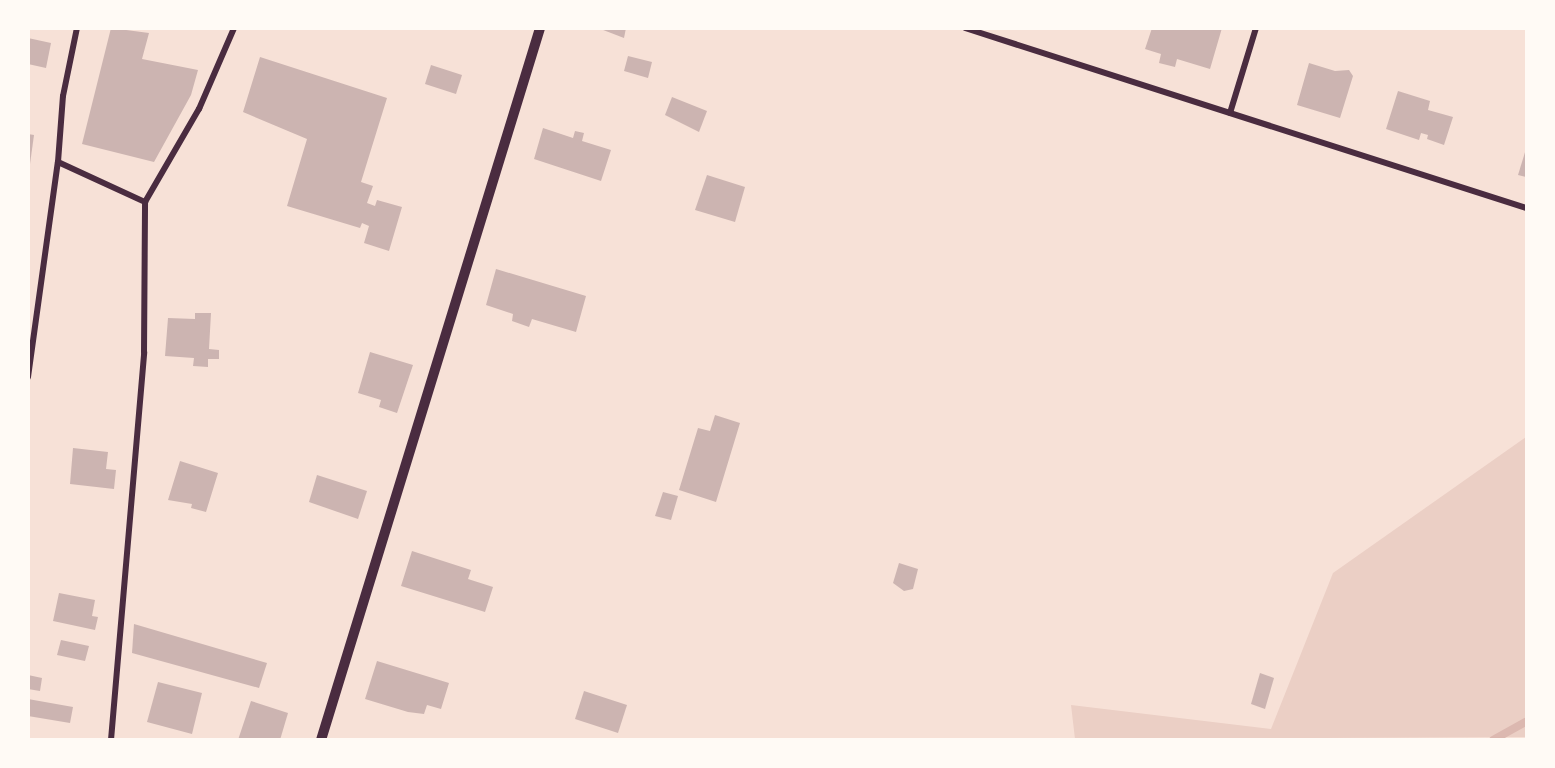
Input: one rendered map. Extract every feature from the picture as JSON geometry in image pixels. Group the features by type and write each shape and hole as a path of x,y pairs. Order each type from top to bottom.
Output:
{"street":[{"path":"28,377 58,162 63,96 77,28"},
{"path":"111,740 144,352 145,202 200,109 234,28"},
{"path":"321,740 540,28"},
{"path":"964,28 1527,208"},
{"path":"1230,113 1256,28"},
{"path":"58,162 145,202"}],"shaded area":[{"path":"1526,437 1526,737 1075,739 1071,705 1271,729 1333,573"}],"building":[{"path":"111,28 149,33 142,59 198,70 191,95 154,162 82,144"},
{"path":"598,28 626,28 624,38"},
{"path":"1152,28 1222,28 1210,69 1177,59 1175,67 1159,63 1161,54 1145,49"},
{"path":"28,38 51,43 46,68 28,64"},
{"path":"628,56 652,62 648,78 624,71"},
{"path":"260,57 387,98 361,182 373,186 367,203 375,206 377,200 402,207 389,251 364,243 369,226 362,223 360,228 287,206 307,139 243,112"},
{"path":"1309,63 1335,71 1349,70 1353,76 1340,118 1297,105"},
{"path":"431,65 462,75 456,94 425,84"},
{"path":"1398,91 1430,101 1428,110 1453,117 1444,145 1427,139 1428,135 1421,133 1419,140 1386,129"},
{"path":"672,97 707,111 699,132 665,115"},
{"path":"543,128 573,138 575,131 584,133 582,141 611,150 601,181 534,159"},
{"path":"28,134 34,135 30,164 28,164"},
{"path":"1526,149 1526,177 1518,175"},
{"path":"707,175 745,187 735,222 695,210"},
{"path":"496,269 586,296 576,332 532,319 529,327 512,321 513,314 486,305"},
{"path":"195,313 211,313 209,349 219,350 219,359 208,359 208,367 193,366 194,358 165,356 168,318 195,319"},
{"path":"370,352 413,365 397,413 379,407 381,400 358,393"},
{"path":"715,415 740,423 716,502 679,490 698,428 710,431"},
{"path":"73,448 108,452 106,469 116,470 114,489 70,484"},
{"path":"180,461 218,473 206,512 191,508 192,504 168,500"},
{"path":"317,475 367,491 358,519 309,502"},
{"path":"663,492 678,496 671,520 655,516"},
{"path":"412,551 471,570 468,579 493,587 485,612 401,586"},
{"path":"899,563 918,569 913,589 904,591 893,583"},
{"path":"59,593 95,600 92,616 98,617 95,630 53,621"},
{"path":"134,624 267,663 259,688 132,653"},
{"path":"61,640 89,646 85,661 57,655"},
{"path":"377,661 449,683 441,709 427,705 424,714 408,712 365,699"},
{"path":"1260,673 1274,678 1265,709 1251,704"},
{"path":"28,675 42,678 40,691 28,689"},
{"path":"158,682 202,693 192,734 147,722"},
{"path":"584,691 627,705 618,733 575,719"},
{"path":"28,699 73,707 70,723 28,716"},
{"path":"251,701 288,713 280,740 238,740"}],"waterway":[{"path":"1493,740 1526,722"}]}
